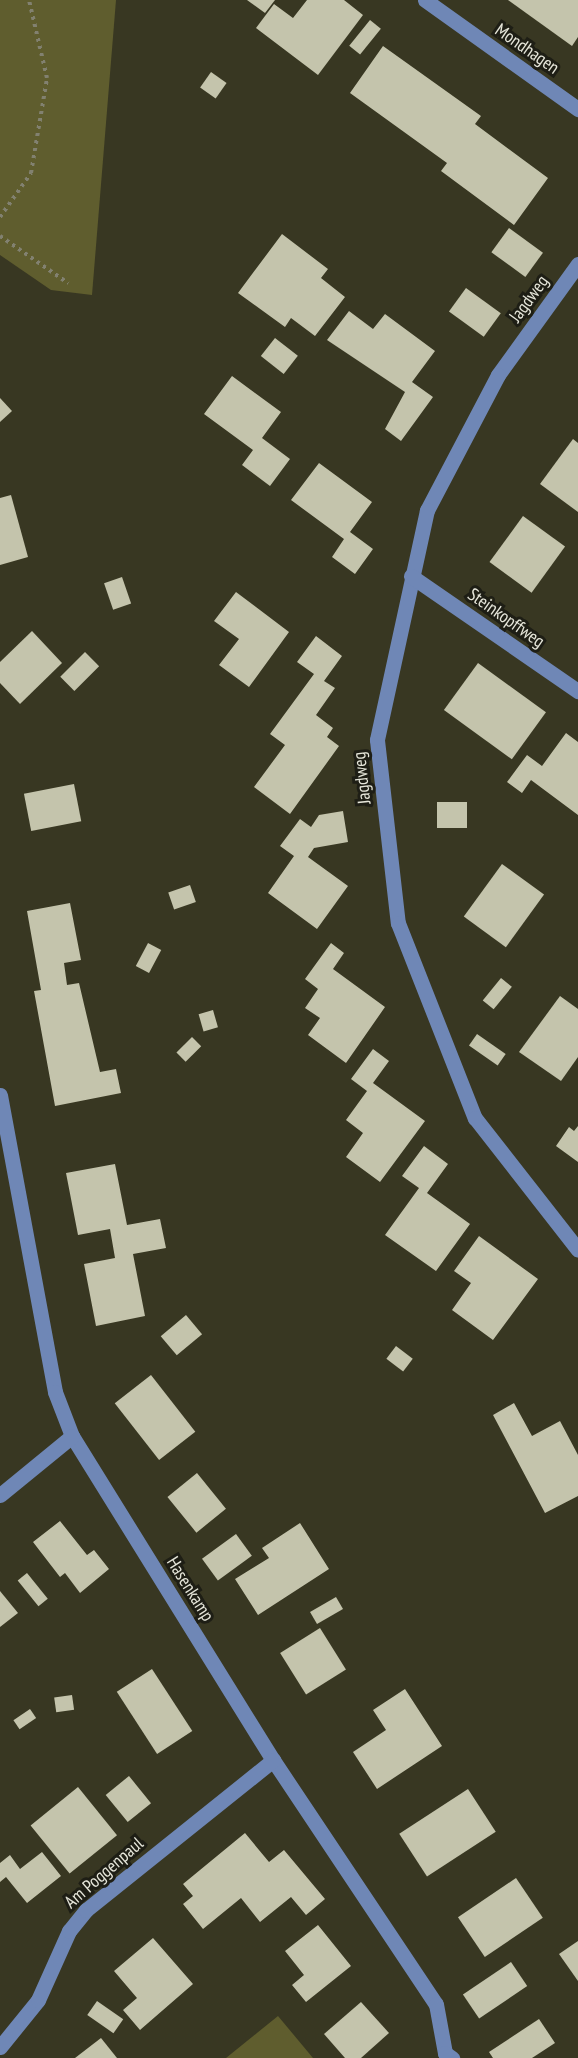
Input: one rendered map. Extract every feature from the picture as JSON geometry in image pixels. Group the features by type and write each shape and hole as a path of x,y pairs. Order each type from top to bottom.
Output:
{"street":[{"name":"Mondhagen","path":"425,0 578,109"},
{"name":"Jagdweg","path":"578,264 498,375 427,510 377,740 398,923 475,1118 578,1250"},
{"name":"Steinkopffweg","path":"411,576 578,692"},
{"name":"Hasenkamp","path":"0,1095 55,1392 72,1436 273,1760 436,2004 447,2056"},
{"path":"0,1495 72,1436"},
{"name":"Am Poggenpaul","path":"0,2047 38,2000 69,1931 86,1910 273,1760"}],"path":[{"path":"0,217 30,173 47,78 29,0"},
{"path":"0,236 68,283"}],"shaded area":[{"path":"0,0 116,0 92,295 51,290 0,255"},
{"path":"278,2016 313,2058 226,2058"}],"building":[{"path":"247,0 275,0 265,13"},
{"path":"307,0 344,0 363,15 318,75 256,28 274,4 293,18"},
{"path":"508,0 578,0 578,37 572,46"},
{"path":"370,20 381,29 360,54 349,46"},
{"path":"383,46 481,116 475,124 548,178 514,225 441,171 447,163 350,93"},
{"path":"211,72 227,83 216,98 200,88"},
{"path":"509,228 543,253 525,277 491,252"},
{"path":"282,234 328,269 321,278 345,297 315,336 291,318 285,327 238,293"},
{"path":"466,288 501,313 484,337 449,311"},
{"path":"349,311 373,329 385,314 435,351 412,382 433,397 401,441 385,429 405,392 327,340"},
{"path":"275,338 298,356 284,374 261,356"},
{"path":"232,376 281,412 262,438 290,459 270,486 242,465 253,450 204,414"},
{"path":"0,398 12,411 0,422"},
{"path":"573,439 578,443 578,512 540,484"},
{"path":"319,463 372,502 350,532 373,549 355,574 332,557 344,539 291,500"},
{"path":"11,495 28,557 0,565 0,498"},
{"path":"523,516 565,547 532,593 489,562"},
{"path":"122,577 131,603 113,610 104,583"},
{"path":"236,592 289,632 249,687 219,665 239,639 214,621"},
{"path":"32,631 62,663 20,704 0,683 0,662"},
{"path":"316,636 342,656 324,681 335,688 316,715 333,728 327,737 339,746 290,814 254,787 285,745 270,734 314,674 297,662"},
{"path":"85,652 99,666 74,691 60,677"},
{"path":"478,663 546,712 512,759 444,710"},
{"path":"566,733 578,742 578,815 531,780 522,793 507,782 527,755 542,766"},
{"path":"74,784 81,821 31,831 24,794"},
{"path":"437,802 467,802 467,828 437,828"},
{"path":"343,811 348,842 314,848 308,857 348,886 317,929 268,893 294,856 280,846 300,819 311,827 319,815"},
{"path":"502,864 544,895 506,947 464,917"},
{"path":"190,885 196,902 174,910 168,892"},
{"path":"70,903 81,960 64,963 67,985 79,983 100,1072 116,1069 121,1093 55,1106 34,991 41,990 27,911"},
{"path":"148,943 161,950 149,973 136,966"},
{"path":"331,943 344,953 333,969 385,1007 346,1063 308,1035 320,1018 305,1008 318,989 305,979"},
{"path":"501,978 512,987 494,1009 483,1001"},
{"path":"560,996 578,1009 578,1057 561,1081 519,1052"},
{"path":"213,1010 218,1027 204,1031 199,1014"},
{"path":"477,1034 506,1054 498,1066 469,1045"},
{"path":"192,1037 201,1046 186,1062 176,1053"},
{"path":"373,1049 389,1061 373,1083 425,1121 380,1182 346,1157 363,1133 346,1120 367,1091 351,1079"},
{"path":"578,1126 578,1162 556,1146 569,1127 574,1131"},
{"path":"424,1146 448,1164 427,1193 470,1224 436,1271 385,1235 419,1188 402,1176"},
{"path":"115,1164 127,1225 160,1219 166,1248 133,1254 145,1316 96,1326 84,1264 115,1258 110,1229 78,1235 66,1173"},
{"path":"479,1236 538,1279 493,1340 452,1310 471,1283 454,1271"},
{"path":"186,1315 202,1334 177,1355 161,1336"},
{"path":"396,1346 413,1359 403,1371 386,1359"},
{"path":"151,1375 195,1432 159,1460 115,1403"},
{"path":"514,1403 532,1436 560,1421 578,1455 578,1496 545,1513 493,1415"},
{"path":"197,1473 226,1509 196,1533 167,1497"},
{"path":"60,1521 87,1555 94,1550 109,1569 80,1593 65,1573 60,1577 33,1542"},
{"path":"300,1523 329,1569 258,1615 235,1579 269,1558 262,1548"},
{"path":"236,1534 252,1556 218,1581 202,1559"},
{"path":"27,1573 48,1599 38,1606 18,1581"},
{"path":"0,1591 18,1613 0,1627"},
{"path":"336,1597 343,1609 317,1624 310,1612"},
{"path":"320,1628 346,1670 306,1694 280,1653"},
{"path":"152,1669 192,1731 157,1754 117,1692"},
{"path":"405,1689 442,1746 377,1789 353,1752 386,1730 373,1710"},
{"path":"72,1695 74,1710 56,1712 54,1698"},
{"path":"30,1709 36,1718 20,1729 13,1720"},
{"path":"129,1776 151,1803 128,1822 106,1795"},
{"path":"78,1787 117,1835 70,1874 31,1825"},
{"path":"468,1789 496,1832 427,1876 399,1834"},
{"path":"245,1833 269,1862 284,1850 325,1899 306,1915 291,1897 260,1922 241,1898 203,1929 183,1904 193,1896 183,1884"},
{"path":"42,1852 61,1876 27,1903 6,1877 0,1882 0,1863 10,1855 20,1869"},
{"path":"516,1878 543,1918 485,1957 458,1917"},
{"path":"318,1925 351,1966 306,2002 292,1985 304,1975 285,1951"},
{"path":"153,1938 193,1984 140,2030 123,2010 137,1998 114,1971"},
{"path":"578,1941 578,1981 559,1954"},
{"path":"511,1962 527,1986 479,2018 463,1994"},
{"path":"97,2001 123,2019 113,2033 87,2015"},
{"path":"361,2002 389,2033 361,2058 345,2058 324,2034"},
{"path":"539,2019 555,2043 532,2058 493,2058 489,2052"},
{"path":"101,2038 117,2058 75,2058"}]}
